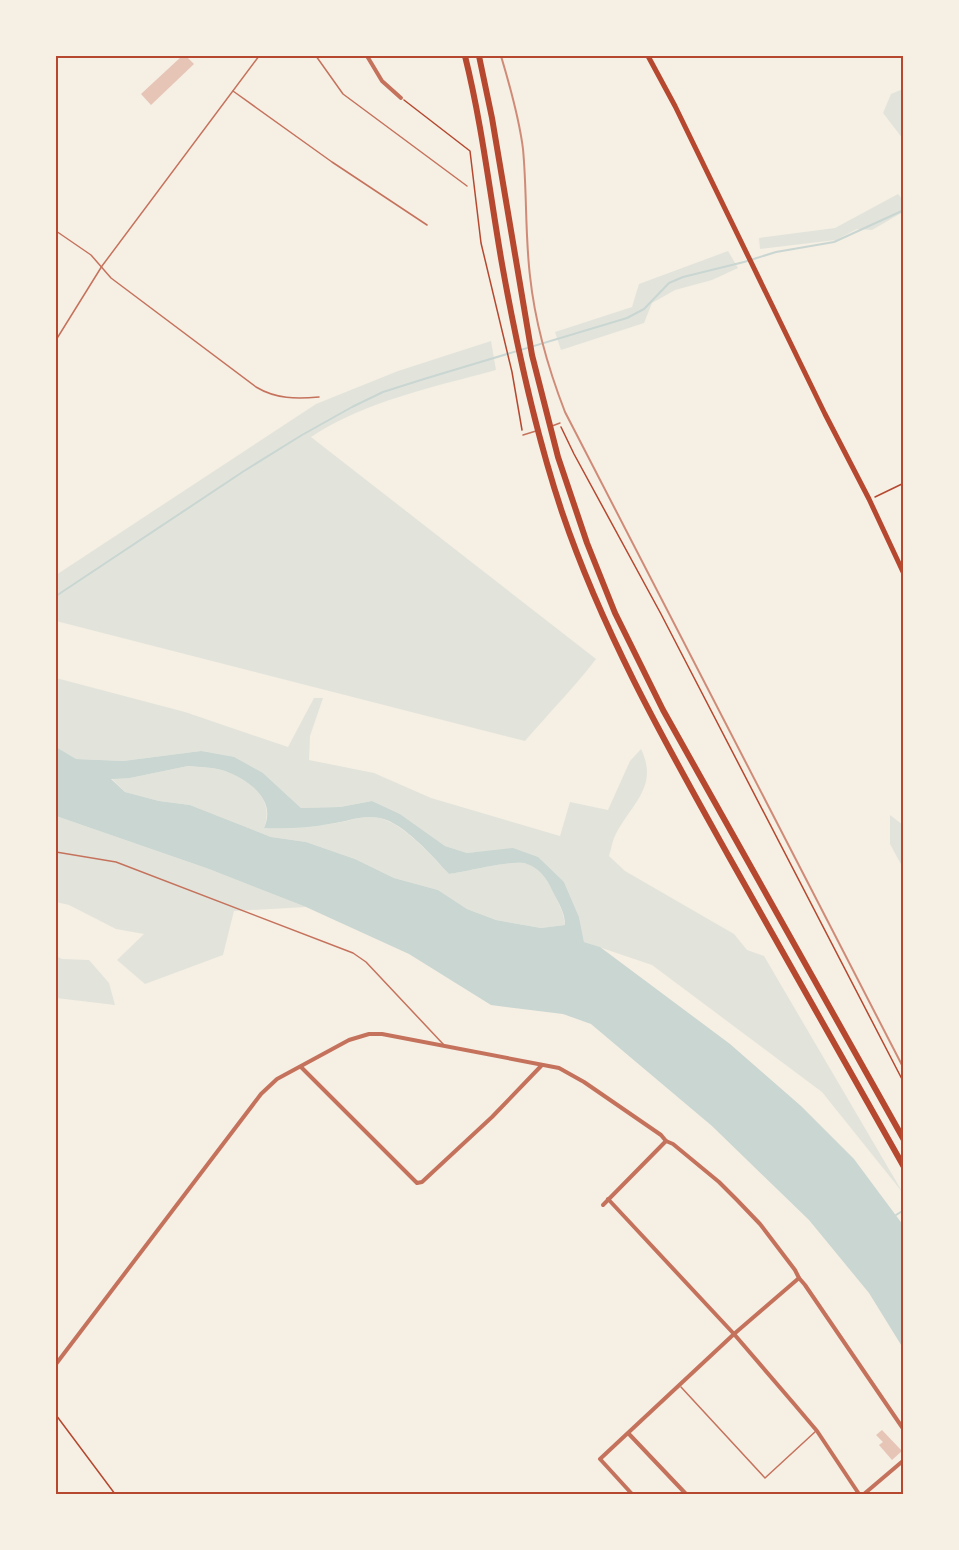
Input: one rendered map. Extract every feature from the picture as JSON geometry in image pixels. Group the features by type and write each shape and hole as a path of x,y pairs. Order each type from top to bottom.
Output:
{"highway":[{"path":"465,56 480,128 518,347 539,430 574,547 622,658 680,769 903,1167"},
{"path":"479,56 492,118 530,343 566,484 587,543 615,613 701,781 903,1140"}],"main road":[{"path":"648,56 869,499 903,574"}],"street":[{"path":"367,56 382,81 401,98"},
{"path":"56,1364 261,1094 277,1079 350,1040 369,1034 382,1034 559,1068 584,1082 673,1144 703,1168 760,1224 795,1270 903,1430"},
{"path":"301,1067 414,1182 420,1183 492,1117 542,1065"},
{"path":"603,1205 666,1141"},
{"path":"608,1199 734,1334 817,1431 859,1494"},
{"path":"632,1494 600,1459 734,1334 799,1278"},
{"path":"629,1434 686,1494"},
{"path":"864,1494 903,1460"}],"lane":[{"path":"56,340 102,266 259,56"},
{"path":"315,56 343,94 467,186"},
{"path":"232,91 332,162 427,225"},
{"path":"56,231 92,255 111,278 256,387 269,394 285,398 319,397"},
{"path":"550,426 560,423"},
{"path":"523,435 539,430"},
{"path":"56,852 116,862 353,952 366,962 445,1046"},
{"path":"680,1386 765,1478 817,1431"}],"path":[{"path":"401,98 470,151 478,223 523,435"},
{"path":"560,423 574,454 661,614 903,1083"},
{"path":"869,499 903,483"},
{"path":"56,1415 115,1494"}],"shaded area":[{"path":"903,89 903,139 883,113 891,94"},
{"path":"898,194 903,200 903,212 872,230 857,229 836,240 760,249 759,238 835,228"},
{"path":"728,251 738,268 712,280 675,290 652,303 644,323 561,350 555,332 632,307 639,284"},
{"path":"491,341 496,370 377,404 332,424 311,437 596,659 525,741 56,621 56,575 316,404 398,371"},
{"path":"56,678 185,712 288,747 314,698 323,698 310,736 309,760 374,773 431,798 560,836 570,802 608,810 630,761 641,749 646,763 645,786 620,826 609,856 625,871 734,934 747,950 764,956 903,1193 822,1092 652,965 584,942 579,917 564,882 513,849 467,853 445,846 400,814 372,801 340,807 301,808 263,773 201,751 123,761 75,759 56,747"},
{"path":"56,747 76,759 123,761 201,751 234,757 263,773 301,808 340,807 372,801 400,814 445,846 467,853 513,848 538,857 564,882 579,917 584,942 600,947 730,1044 801,1106 854,1159 903,1225 903,1348 869,1293 809,1220 712,1126 591,1024 563,1014 491,1005 409,954 306,907 209,869 56,816","holes":["188,766 225,771 251,786 264,800 267,809 264,828 305,827 373,817 399,826 449,874 501,864 527,864 539,871 548,882 562,911 565,925 541,928 496,920 467,909 438,890 394,878 355,859 306,842 271,837 190,805 159,801 125,792 111,779 130,778"]},
{"path":"188,766 225,771 252,786 258,792 266,808 267,818 264,828 330,824 374,817 389,821 399,827 449,874 501,864 528,864 539,871 549,883 565,925 541,928 496,920 467,909 438,890 394,878 355,859 306,842 271,837 190,805 159,801 125,792 111,778 130,778"},
{"path":"890,815 903,825 903,868 890,844"},
{"path":"56,816 209,869 306,907 234,911 223,955 145,984 117,960 144,934 116,929 69,905 56,902"},
{"path":"56,956 62,959 89,960 109,983 115,1005 56,998"}],"building":[{"path":"182,56 186,56 194,64 151,105 141,94"},
{"path":"882,1430 902,1451 892,1460 879,1445 883,1442 876,1435"}],"waterway":[{"path":"56,596 244,471 302,435 383,392 627,318 644,309 669,283 683,277 776,252 834,242 904,210"},
{"path":"896,1215 904,1210"}],"railway":[{"path":"501,56 517,113 523,149 528,260 535,311 553,379 565,412 904,1069"}]}
